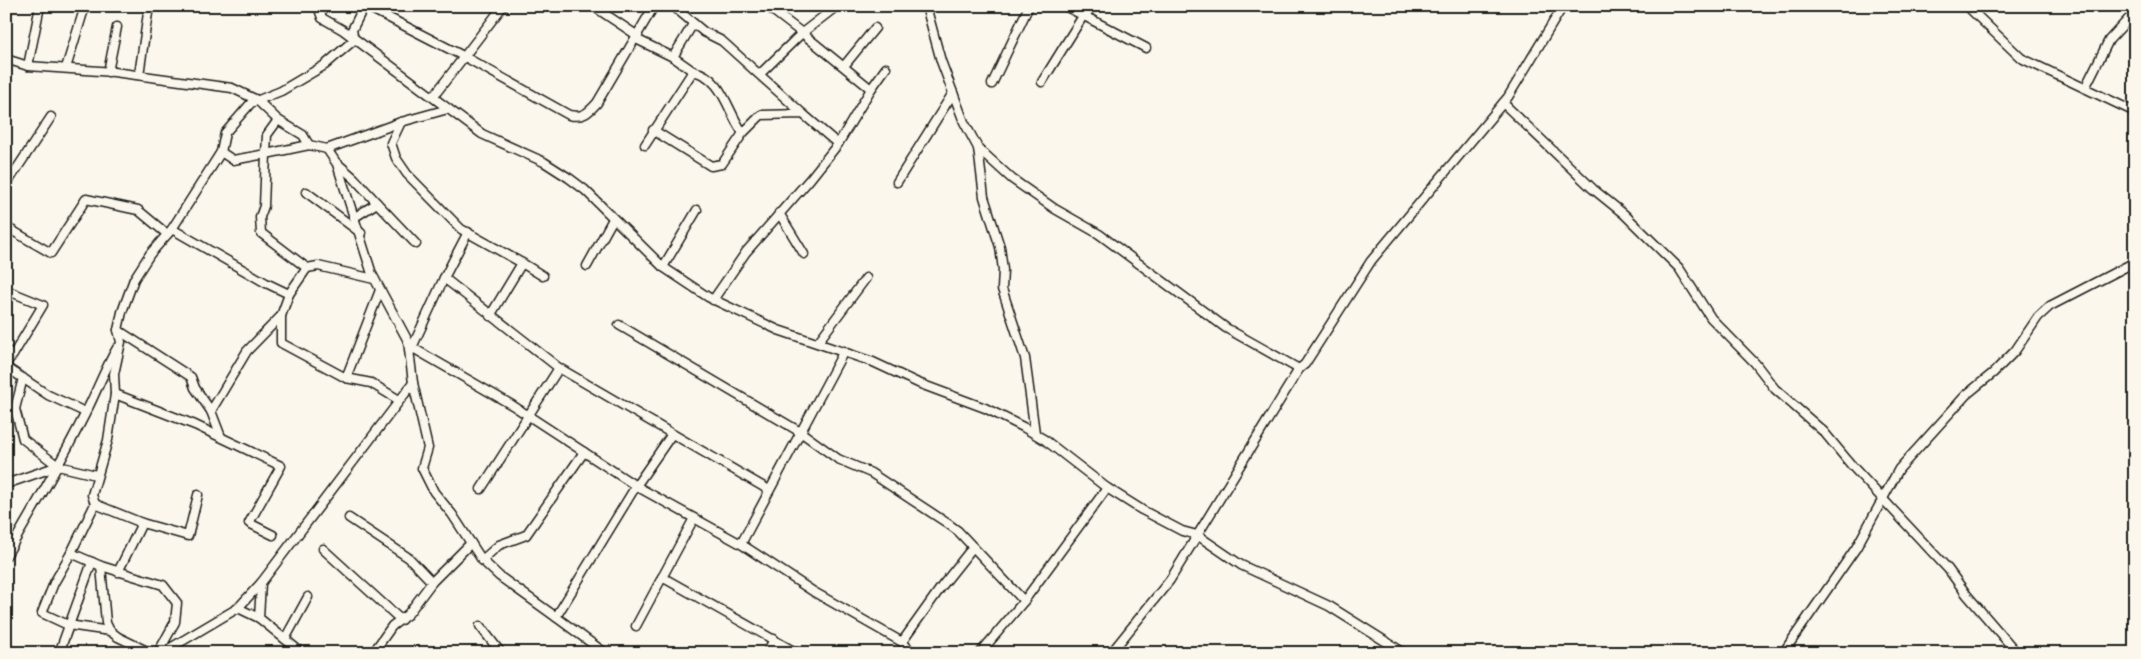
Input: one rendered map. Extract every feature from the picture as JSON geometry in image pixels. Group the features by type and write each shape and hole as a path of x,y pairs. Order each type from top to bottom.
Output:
{"street":[{"path":"28,66 40,6"},
{"path":"66,68 85,6"},
{"path":"139,75 149,6"},
{"path":"318,6 322,18 343,30 482,134 544,162 570,178 585,190 664,267 713,300 778,330 818,342 881,365 918,383 985,408 1035,433 1107,488 1163,522 1182,531 1197,535 1241,565 1329,606 1404,653"},
{"path":"354,40 352,30 365,6 465,57 569,115 582,116 598,103 654,6"},
{"path":"433,98 503,6"},
{"path":"593,6 637,38 693,70 705,73 724,96 734,121 744,133"},
{"path":"673,6 693,24 722,41 838,144"},
{"path":"767,6 871,88"},
{"path":"760,74 802,34 837,6"},
{"path":"926,6 941,61 978,148 984,197 1000,247 1003,270 1002,289 1025,358 1035,433"},
{"path":"992,84 1029,6"},
{"path":"1065,6 1146,48"},
{"path":"1042,82 1083,16 1094,6"},
{"path":"1111,653 1170,580 1299,369 1305,364 1371,261 1503,103 1563,6"},
{"path":"1967,6 2021,58 2135,112"},
{"path":"2085,88 2109,40 2135,12"},
{"path":"673,57 693,24"},
{"path":"108,72 117,27"},
{"path":"844,66 875,28"},
{"path":"151,653 110,630 68,626 42,613 54,583 72,553 95,504 92,495 96,475 108,440 115,394 114,374 120,342 118,330 122,312 134,279 170,231 221,152 225,133 251,102 281,91 325,65 354,40"},
{"path":"6,59 28,66 139,75 232,88 257,100 278,120 303,135 309,146"},
{"path":"713,300 746,252 810,180 838,144 871,88 886,68"},
{"path":"645,145 693,70"},
{"path":"897,182 953,93"},
{"path":"1503,103 1594,190 1624,214 1679,268 1711,318 1754,363 1774,389 1824,432 1948,569 2017,653"},
{"path":"221,152 233,160 309,146 327,149 401,122 448,109"},
{"path":"653,130 711,166 722,164 744,133 761,115 803,114"},
{"path":"6,185 51,117"},
{"path":"278,120 267,135 264,206 260,217 261,233 307,268"},
{"path":"401,122 391,143 396,158 430,199 461,229 543,276"},
{"path":"978,148 1012,179 1054,209 1099,234 1226,328 1299,369"},
{"path":"327,149 338,164 354,178 416,244"},
{"path":"338,164 374,279 408,341 411,351 413,383 428,448 422,468 434,492 482,560 499,576 605,653"},
{"path":"306,192 361,233"},
{"path":"6,227 51,253 86,199 138,210 170,231 289,294"},
{"path":"355,217 377,204"},
{"path":"664,267 697,210"},
{"path":"779,213 804,254"},
{"path":"587,266 613,219"},
{"path":"411,351 444,278 468,232"},
{"path":"1783,653 1856,548 1899,469 1966,395 1994,373 2015,351 2038,317 2050,306 2135,262"},
{"path":"490,316 522,263"},
{"path":"374,279 318,266 307,268 289,294 281,316 281,343 346,378 371,382 399,400"},
{"path":"444,278 490,316 559,368 769,490"},
{"path":"818,342 866,278"},
{"path":"6,290 43,305 10,352 6,365 48,396 85,412"},
{"path":"346,378 380,290"},
{"path":"211,411 247,351 281,316"},
{"path":"619,325 802,433 838,458 871,474 903,493 958,531 1024,601"},
{"path":"118,330 191,377 194,388 211,411 222,437"},
{"path":"6,556 58,466 103,372 120,342"},
{"path":"411,351 530,416 636,486 693,520 741,544 814,592 902,642 913,653"},
{"path":"741,544 802,433 844,351"},
{"path":"481,489 530,416 559,368"},
{"path":"23,378 14,409 23,439 58,466 96,475"},
{"path":"160,653 238,608 261,583 413,383"},
{"path":"115,394 222,437 281,466 249,523 273,535"},
{"path":"556,617 636,486 672,434"},
{"path":"482,560 499,546 526,536 584,452"},
{"path":"6,484 58,466"},
{"path":"980,653 1024,601 1107,488"},
{"path":"95,504 142,523 188,536 198,496"},
{"path":"349,518 409,558 432,582"},
{"path":"636,626 693,520"},
{"path":"118,572 142,523"},
{"path":"373,653 392,626 408,614 432,582 471,543"},
{"path":"902,642 973,547"},
{"path":"323,549 401,620"},
{"path":"72,553 101,566 162,585 177,603 175,622 160,653"},
{"path":"59,653 92,562"},
{"path":"101,566 106,623 110,630"},
{"path":"662,577 798,653"},
{"path":"259,618 261,583"},
{"path":"285,639 308,597"},
{"path":"238,608 259,618 297,649 294,653"},
{"path":"480,626 501,653"},
{"path":"767,653 774,639"}]}
